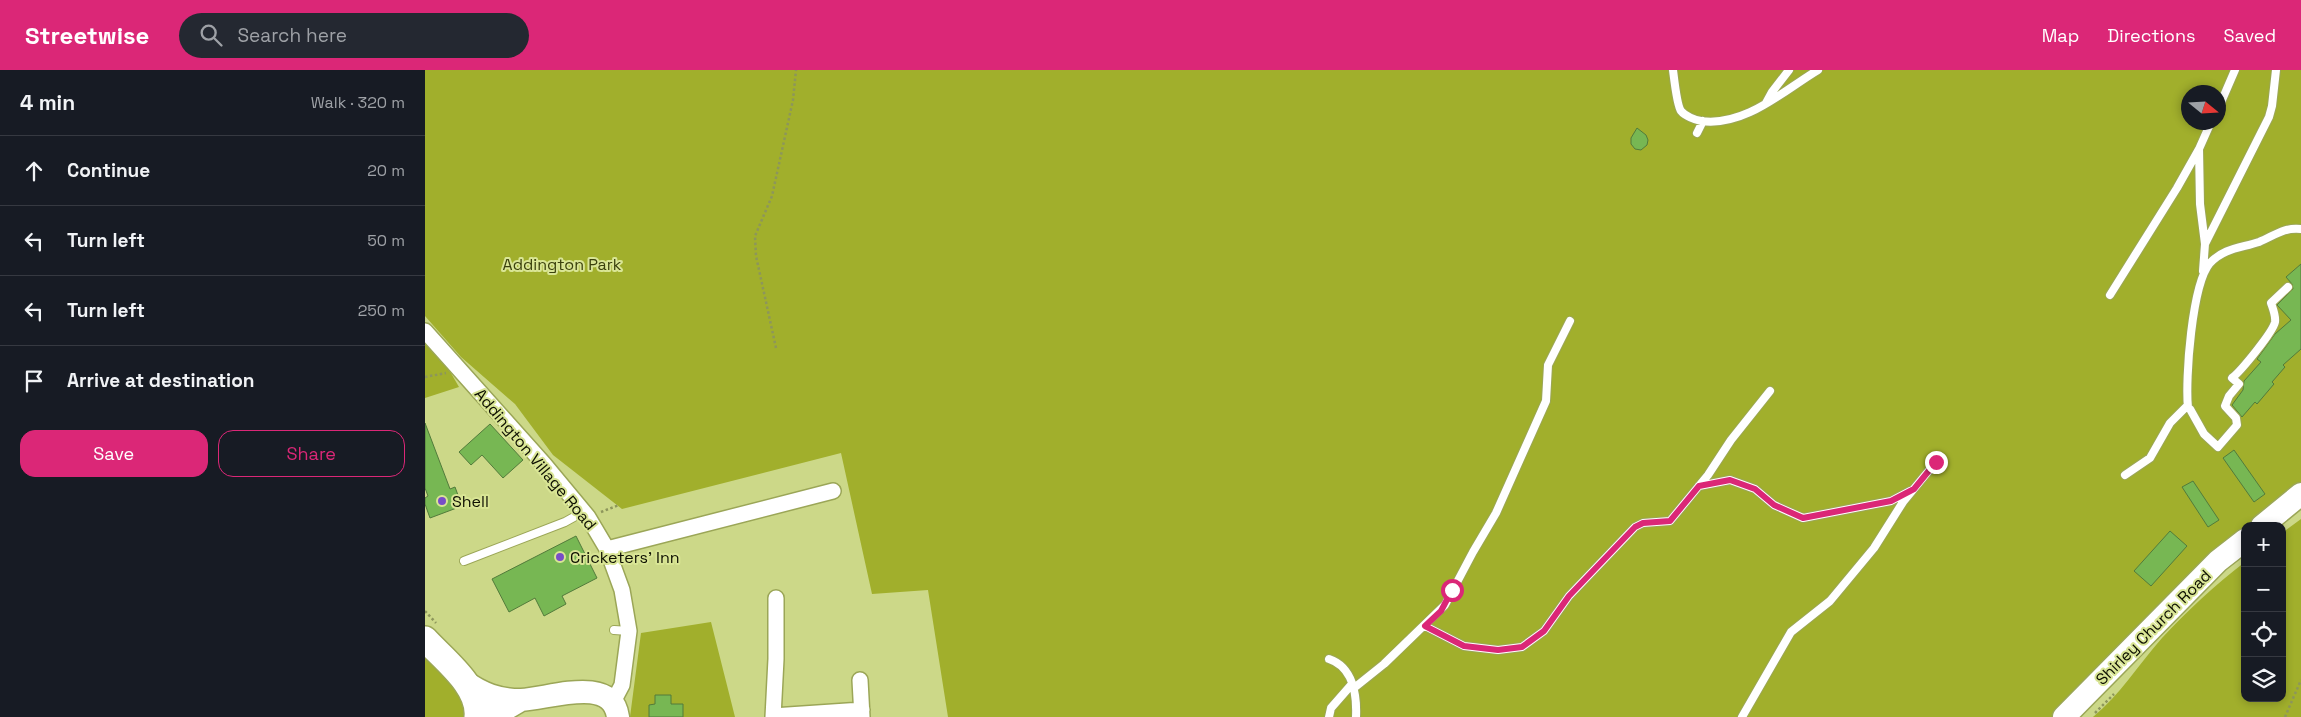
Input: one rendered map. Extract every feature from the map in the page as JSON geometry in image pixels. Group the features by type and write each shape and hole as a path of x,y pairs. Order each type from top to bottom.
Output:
{"main road":[{"path":"425,639 464,681 477,701 477,717"}],"street":[{"name":"Addington Village Road","path":"425,331 523,440 585,515 607,549 622,590 629,631 622,685 616,710"},
{"path":"607,549 833,491"},
{"path":"2267,522 2301,494"},
{"name":"Shirley Church Road","path":"2064,717 2218,561 2241,543"},
{"path":"776,598 776,659 773,716 862,714 860,680"},
{"path":"464,681 481,693 521,700 593,692 605,696 616,710"},
{"path":"492,717 521,700"}],"lane":[{"path":"1673,70 1678,104 1681,111 1697,120 1720,122 1739,117 1766,103 1818,70"},
{"path":"1766,103 1789,70"},
{"path":"2226,91 2235,70"},
{"path":"2205,244 2269,117 2276,70"},
{"path":"1697,133 1703,121"},
{"path":"2110,295 2177,188 2207,130"},
{"path":"2199,149 2200,204 2205,244 2203,276 2187,369 2188,408 2204,434 2218,447 2237,424 2236,418 2225,406 2229,396 2239,384 2232,378 2244,367 2260,343 2272,330 2275,320 2271,303 2288,287"},
{"path":"2203,276 2210,263 2229,249 2259,242 2286,229 2301,229"},
{"path":"1329,717 1331,708 1353,686 1425,626 1445,606 1473,552 1497,513 1546,401 1548,365 1570,321"},
{"path":"1425,626 1464,646 1498,650 1522,647 1544,631 1569,596 1629,532 1643,523 1670,521 1699,486 1731,440 1770,391"},
{"path":"2125,475 2149,458 2170,423 2178,413 2186,407 2188,408"},
{"path":"1742,717 1791,632 1830,601 1873,548 1903,502 1936,462"},
{"path":"1699,486 1730,480 1755,489 1774,505 1803,518 1891,501 1914,489"},
{"path":"463,561 585,515"},
{"path":"613,630 629,631"},
{"path":"1329,659 1338,663 1349,672 1357,717"}],"path":[{"path":"776,348 756,256 755,236 772,196 793,100 796,70"},
{"path":"585,515 619,505"},
{"path":"2285,717 2301,680"}],"green space":[{"name":"Addington Park","path":"425,70 2301,70 2301,496 2271,522 2241,522 2241,547 2102,667 2053,717 948,717 928,590 872,594 841,453 622,509 553,455 515,404 461,357 425,316"},
{"path":"425,344 448,368 459,387 425,398"},
{"path":"2301,519 2301,717 2093,717 2121,689 2154,648 2191,608 2241,565 2241,702 2286,702 2286,530"},
{"path":"711,622 735,717 630,717 641,633"},
{"path":"425,655 451,683 460,699 464,717 425,717"}],"building":[{"path":"1637,128 1646,135 1648,140 1647,145 1641,150 1635,149 1631,144 1631,138"},
{"path":"2301,264 2301,349 2283,365 2285,367 2272,382 2274,384 2257,404 2255,402 2242,417 2232,405 2243,390 2244,381 2261,362 2257,359 2275,334 2291,320 2277,305 2293,289 2292,284 2286,277"},
{"path":"425,423 450,489 455,487 462,506 430,518 425,504 425,498 428,496 425,488"},
{"path":"490,424 523,460 503,478 482,455 471,465 459,452"},
{"path":"2234,450 2265,494 2254,502 2223,458"},
{"path":"2193,481 2219,520 2208,527 2182,487"},
{"path":"2170,531 2187,546 2151,586 2134,571"},
{"name":"Cricketers' Inn","path":"576,536 597,578 562,596 566,604 544,616 535,598 509,612 492,579"},
{"path":"655,695 671,695 671,704 683,704 683,717 649,717 649,705 655,704"}],"place":[{"name":"Shell","path":"442,501"},
{"name":"Cricketers' Inn","path":"560,557"}],"route":[{"path":"1452,590 1449,600 1441,611 1425,626 1464,646 1498,650 1522,647 1544,631 1569,596 1635,527 1643,523 1666,523 1670,521 1699,486 1730,480 1755,489 1774,505 1803,518 1891,501 1914,489 1936,462"}]}
